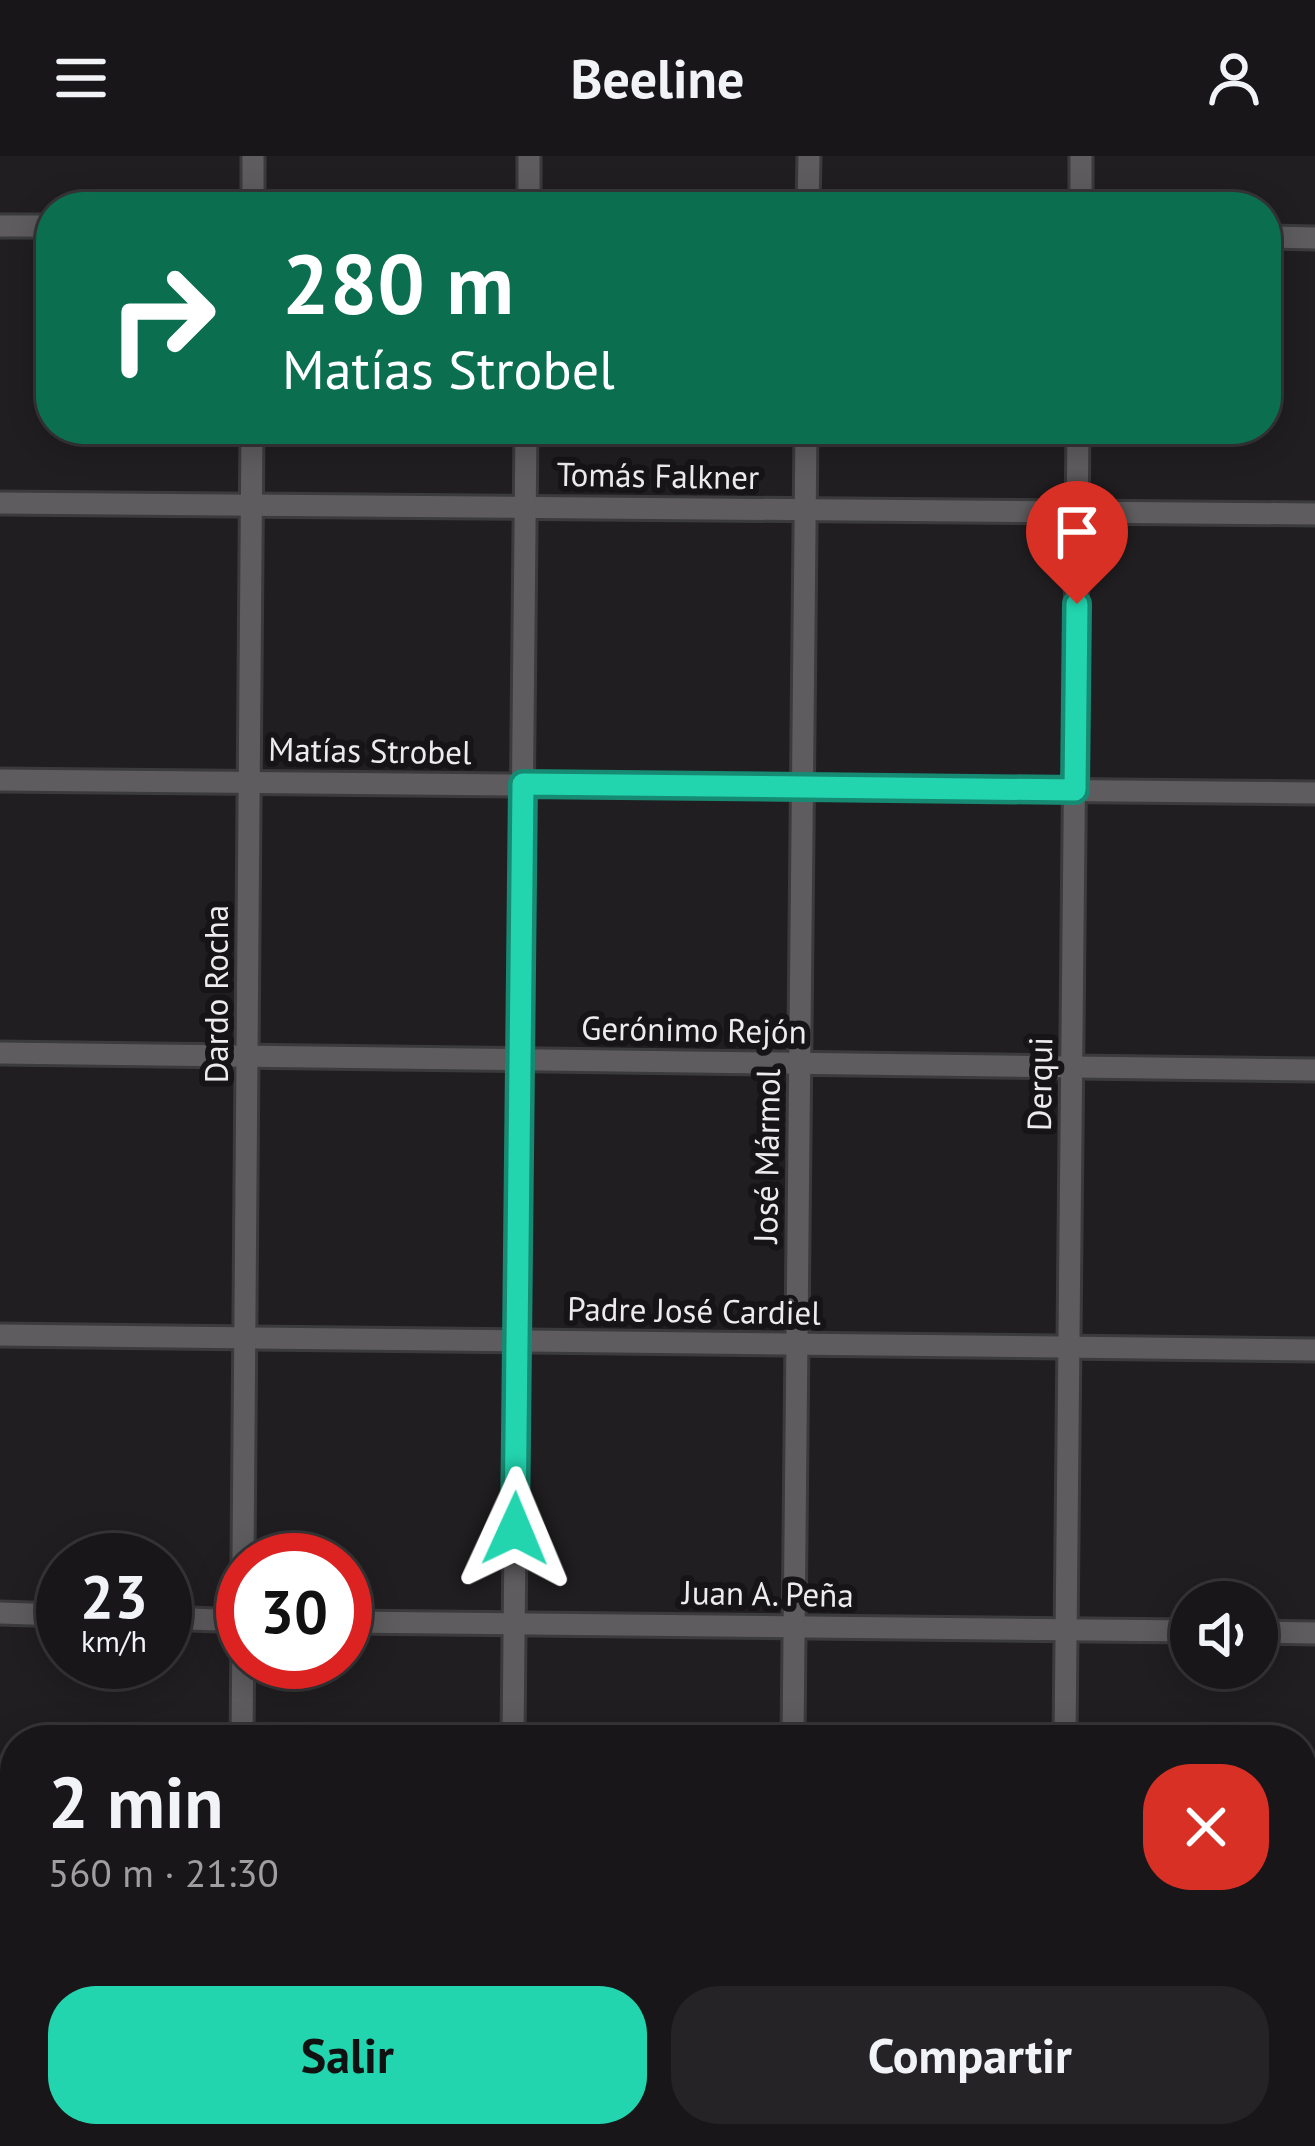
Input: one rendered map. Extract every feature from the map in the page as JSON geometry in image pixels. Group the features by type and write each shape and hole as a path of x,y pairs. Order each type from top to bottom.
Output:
{"street":[{"path":"253,156 253,192"},
{"path":"529,192 530,156"},
{"path":"808,192 809,156"},
{"path":"1081,156 1081,192"},
{"path":"0,226 36,226"},
{"path":"1281,237 1315,238"},
{"name":"Dardo Rocha","path":"244,1533 252,444"},
{"path":"513,1725 526,444"},
{"name":"José Mármol","path":"793,1725 806,444"},
{"name":"Derqui","path":"1066,1725 1078,444"},
{"name":"Tomás Falkner","path":"0,503 1315,514"},
{"name":"Matías Strobel","path":"0,780 1315,793"},
{"name":"Gerónimo Rejón","path":"0,1053 1315,1070"},
{"name":"Padre José Cardiel","path":"0,1335 1315,1350"},
{"path":"0,1612 36,1614"},
{"name":"Juan A. Peña","path":"372,1622 1170,1631"},
{"path":"1278,1632 1315,1633"},
{"path":"242,1689 242,1725"}],"route":[{"path":"515,1529 523,784 1075,790 1077,604"}]}
